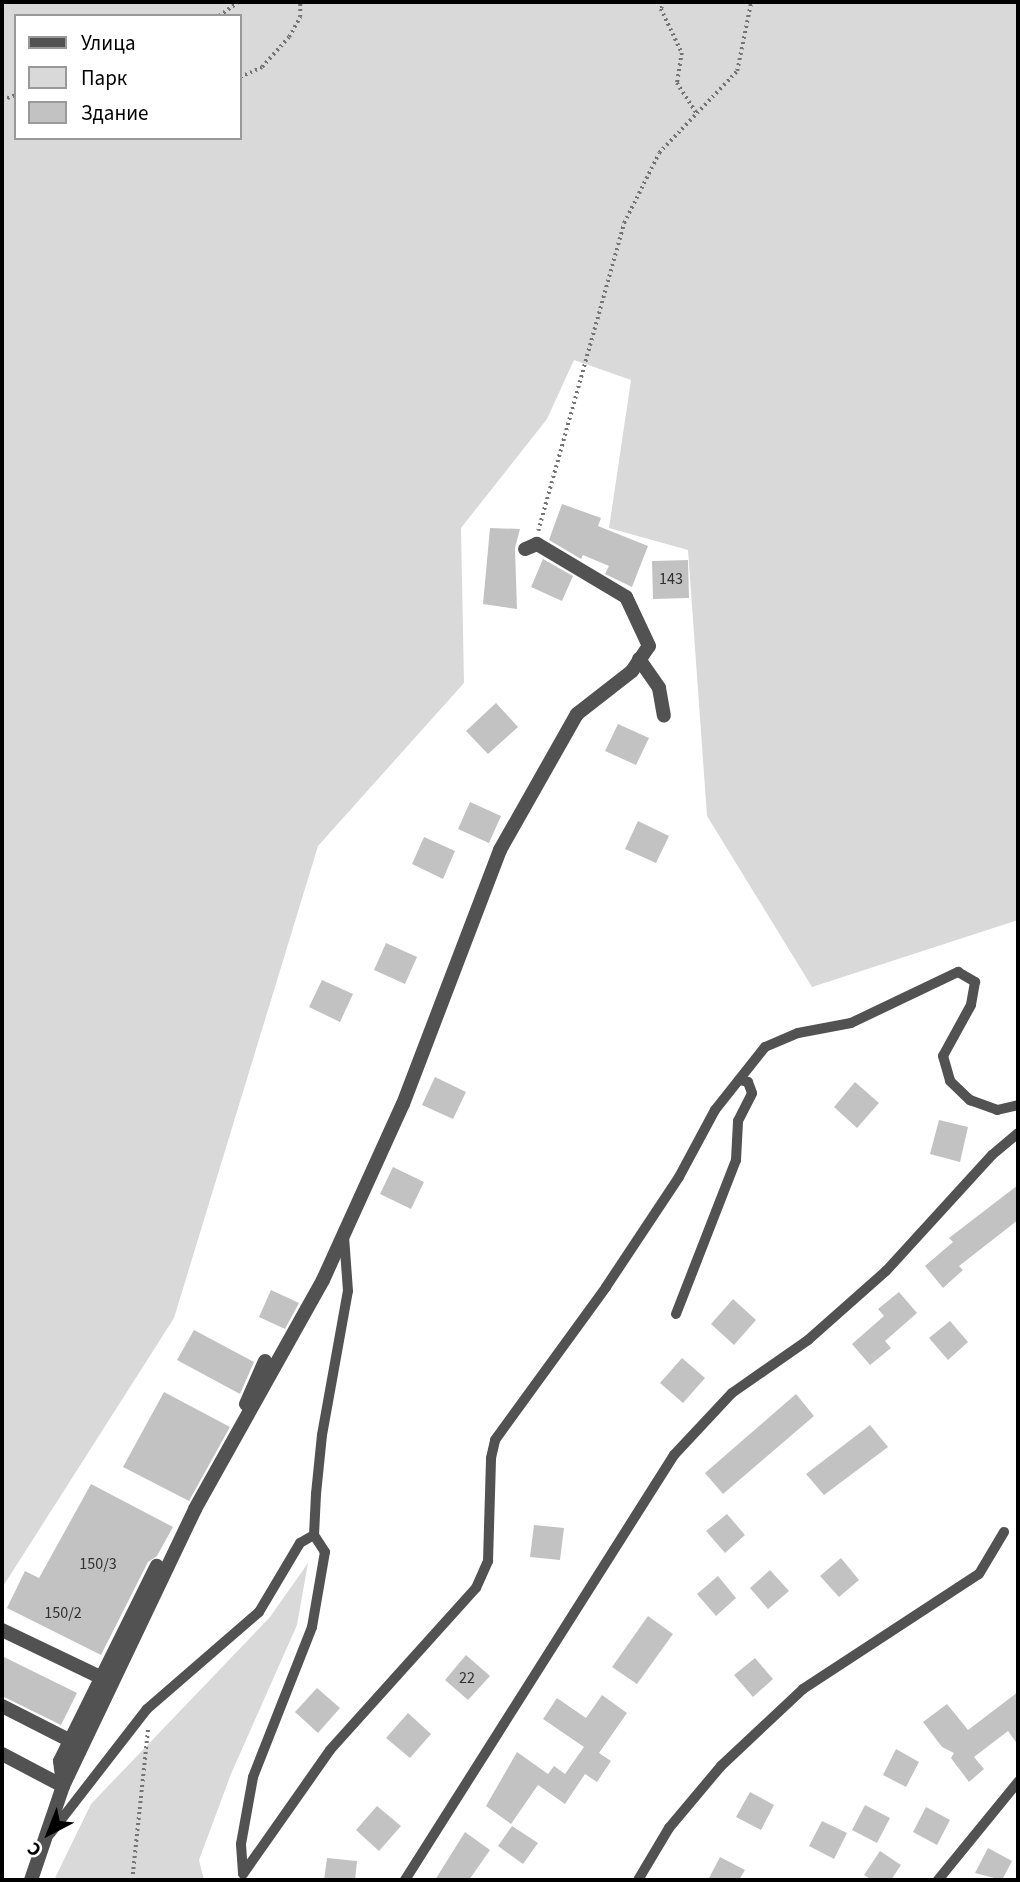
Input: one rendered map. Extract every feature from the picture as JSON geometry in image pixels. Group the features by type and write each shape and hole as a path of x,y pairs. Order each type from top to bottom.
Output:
{"street":[{"path":"31,1880 50,1835 64,1786 195,1509 302,1322 403,1104 500,850 578,714 632,671 649,646 626,597 531,546"},
{"path":"639,659 659,688 664,716"},
{"path":"64,1786 60,1760 69,1740 265,1361"},
{"path":"2,1630 100,1677"},
{"path":"2,1706 69,1740"},
{"path":"2,1754 64,1786"}],"lane":[{"path":"243,1877 330,1750 476,1588 488,1561 495,1440 606,1287 738,1080 765,1047 798,1033 850,1023 958,972 975,982 971,1005 943,1056 950,1081 970,1100 997,1110 1018,1105"},
{"path":"676,1314 736,1160 738,1121 752,1093 748,1082 738,1080"},
{"path":"405,1880 674,1455 732,1393 808,1340 886,1271 992,1155 1018,1133"},
{"path":"243,1877 241,1843 253,1777 312,1627 325,1552 314,1535 321,1435 348,1291 344,1229"},
{"path":"638,1880 669,1828 721,1766 803,1689 979,1574 1004,1532"},
{"path":"50,1835 147,1709 259,1612 300,1543 314,1535"},
{"path":"938,1880 1018,1782"}],"path":[{"path":"222,14 238,2"},
{"path":"242,76 262,67 289,37 299,17 300,2"},
{"path":"665,2 661,9 663,18 682,53 677,83 696,112"},
{"path":"531,546 624,223 659,153 737,71 751,2"},
{"path":"132,1880 148,1750 147,1709"}],"green space":[{"path":"2,2 1018,2 1018,920 812,987 707,816 688,550 609,528 631,380 574,360 547,419 461,528 464,683 318,846 174,1318 2,1588"},
{"path":"308,1563 297,1625 231,1774 199,1860 204,1880 54,1880 91,1804 270,1617"}],"building":[{"path":"562,504 601,518 598,526 648,546 632,587 605,574 609,566 583,555 581,559 549,540"},
{"path":"490,528 520,529 515,548 517,609 483,604"},
{"path":"543,559 573,576 562,601 531,587"},
{"path":"688,560 689,598 653,599 652,561"},
{"path":"496,703 518,727 488,754 466,731"},
{"path":"618,724 649,738 636,765 605,751"},
{"path":"470,802 501,816 489,843 458,829"},
{"path":"638,821 669,836 656,863 625,849"},
{"path":"424,837 455,851 443,879 412,864"},
{"path":"386,943 417,957 405,984 374,970"},
{"path":"322,980 353,994 340,1022 309,1007"},
{"path":"435,1077 466,1092 453,1119 422,1105"},
{"path":"855,1082 879,1103 857,1128 834,1107"},
{"path":"939,1120 968,1127 960,1162 930,1154"},
{"path":"393,1167 424,1182 411,1209 380,1194"},
{"path":"1018,1185 1018,1220 959,1266 963,1270 943,1288 925,1266 953,1242 949,1238"},
{"path":"271,1290 299,1303 285,1329 259,1317"},
{"path":"899,1292 917,1313 885,1341 891,1348 870,1365 852,1344 884,1316 878,1309"},
{"path":"733,1299 756,1320 734,1345 711,1324"},
{"path":"950,1321 968,1342 948,1360 929,1338"},
{"path":"194,1330 254,1362 240,1394 177,1360"},
{"path":"682,1358 705,1378 683,1403 660,1383"},
{"path":"164,1392 230,1427 189,1501 123,1467"},
{"path":"796,1394 814,1416 723,1494 705,1473"},
{"path":"870,1425 888,1447 824,1495 806,1474"},
{"path":"91,1484 173,1527 157,1556 148,1562 101,1655 7,1608 25,1571 39,1578"},
{"path":"727,1514 745,1535 725,1553 706,1531"},
{"path":"534,1525 564,1528 560,1560 530,1557"},
{"path":"841,1558 859,1580 839,1597 820,1576"},
{"path":"770,1570 789,1591 768,1609 750,1588"},
{"path":"718,1576 736,1598 716,1616 697,1594"},
{"path":"648,1616 673,1634 637,1684 612,1667"},
{"path":"466,1655 490,1676 468,1700 445,1680"},
{"path":"2,1656 77,1693 61,1725 2,1696"},
{"path":"755,1658 773,1679 753,1697 734,1675"},
{"path":"317,1688 340,1708 318,1733 295,1712"},
{"path":"1018,1692 1018,1745 1008,1731 974,1757 984,1769 969,1782 951,1758 954,1753 942,1747 923,1722 947,1704 968,1730"},
{"path":"602,1695 627,1713 599,1753 611,1761 597,1782 585,1774 565,1804 538,1785 511,1824 486,1806 517,1752 548,1774 554,1766 565,1774 584,1747 543,1719 557,1698 586,1718"},
{"path":"408,1713 431,1734 410,1758 386,1738"},
{"path":"896,1749 919,1762 906,1787 883,1775"},
{"path":"750,1792 774,1805 761,1830 736,1817"},
{"path":"865,1805 890,1818 877,1843 852,1830"},
{"path":"377,1806 401,1826 379,1851 356,1830"},
{"path":"926,1807 950,1820 937,1845 913,1832"},
{"path":"822,1821 847,1833 834,1859 809,1846"},
{"path":"512,1826 538,1843 523,1864 498,1846"},
{"path":"465,1832 490,1850 469,1880 435,1880"},
{"path":"988,1848 1012,1861 1002,1880 975,1873"},
{"path":"880,1851 901,1865 891,1880 872,1880 864,1875"},
{"path":"720,1857 745,1870 739,1880 708,1880"},
{"path":"327,1858 357,1861 355,1880 324,1880"}]}
